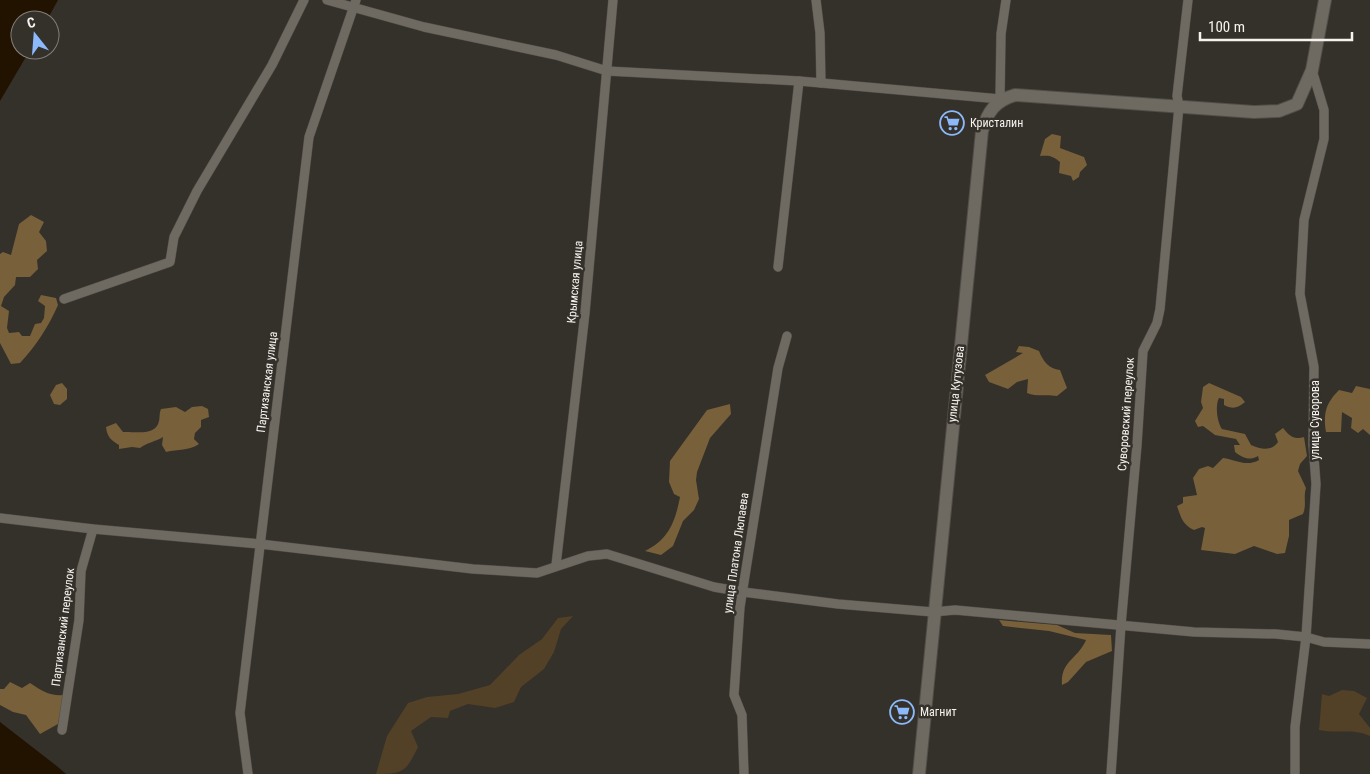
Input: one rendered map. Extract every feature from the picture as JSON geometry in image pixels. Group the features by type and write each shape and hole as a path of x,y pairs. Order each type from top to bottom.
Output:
{"street":[{"path":"64,299 170,262 174,237 197,191 272,65 304,0"},
{"path":"327,0 356,4 424,27 556,55 606,71 799,81 1000,99 1015,95 1180,106"},
{"name":"Крымская улица","path":"556,565 585,313 613,0"},
{"path":"816,0 820,33 821,83"},
{"path":"1000,99 1001,34 1006,0"},
{"name":"Суворовский переулок","path":"1111,774 1143,351 1157,323 1160,309 1180,106 1177,96 1188,0"},
{"name":"улица Суворова","path":"1180,106 1254,112 1279,111 1296,104 1312,70 1325,0"},
{"name":"Партизанская улица","path":"248,774 240,713 309,137 322,101 327,79 336,63 356,4"},
{"name":"улица Суворова","path":"1295,774 1295,727 1306,637 1316,484 1313,444 1314,367 1300,294 1304,220 1324,138 1324,110 1312,70"},
{"path":"778,267 785,224 799,81"},
{"name":"улица Кутузова","path":"919,774 982,131 987,113 1000,99"},
{"name":"улица Платона Люпаева","path":"744,774 742,716 734,695 740,607 778,368 787,336"},
{"path":"0,518 93,529 260,544 473,570 538,573 556,565 588,556 607,554 714,587 838,604 934,612 955,610 1194,632 1276,634 1306,637 1324,642 1370,644"},
{"name":"Партизанский переулок","path":"62,730 79,620 81,571 93,529"}],"shaded area":[{"path":"0,0 58,0 52,10 10,10 10,60 24,60 0,101"},
{"path":"1052,134 1061,136 1060,148 1084,157 1087,165 1080,172 1079,177 1073,181 1071,176 1059,173 1060,162 1058,160 1051,156 1040,156 1045,139"},
{"path":"31,215 44,222 39,232 46,241 47,251 37,260 38,269 30,277 16,277 15,285 4,297 1,306 9,311 7,328 9,333 19,332 22,336 30,336 35,324 41,323 44,318 45,306 38,301 41,295 56,298 58,305 51,321 37,343 20,363 11,364 0,343 0,254 3,252 11,255 19,224"},
{"path":"1019,346 1039,351 1047,364 1060,370 1067,388 1057,396 1038,395 1027,393 1028,379 1017,382 1008,389 989,382 985,375 1023,353 1016,352"},
{"path":"62,383 67,389 67,399 60,405 54,404 50,395 56,385"},
{"path":"1209,383 1241,397 1245,402 1232,408 1224,405 1224,399 1219,398 1217,414 1222,429 1245,434 1251,445 1262,448 1269,448 1275,445 1278,442 1275,434 1283,428 1292,437 1304,437 1307,456 1300,464 1298,471 1306,488 1305,507 1303,514 1289,520 1289,536 1285,553 1277,554 1254,546 1235,554 1201,550 1205,528 1202,527 1194,530 1187,526 1181,518 1177,506 1183,503 1183,497 1197,495 1193,478 1199,469 1208,466 1213,468 1223,458 1246,463 1259,460 1258,456 1246,458 1235,452 1234,445 1240,445 1236,439 1215,435 1203,426 1198,427 1195,421 1203,408 1201,402 1203,387"},
{"path":"1356,386 1370,389 1370,435 1363,429 1358,433 1351,428 1352,418 1342,412 1341,432 1326,432 1325,414 1331,399 1339,390 1352,393"},
{"path":"730,404 731,414 710,438 697,472 696,480 699,499 694,510 683,521 673,546 661,555 645,551 660,541 670,529 676,514 680,497 674,494 669,482 670,461 707,410"},
{"path":"202,406 208,409 209,417 201,420 201,427 195,433 194,439 199,444 187,449 166,452 162,445 163,437 140,448 119,449 119,445 107,433 106,427 116,423 123,432 149,431 157,426 161,409 176,407 185,412 192,407"},
{"path":"573,616 561,629 554,652 544,669 521,687 514,702 495,708 468,704 450,711 448,718 431,717 411,731 418,747 407,767 398,772 376,774 387,736 408,703 427,697 458,694 490,685 519,655 542,639 558,618"},
{"path":"999,620 1057,625 1075,633 1111,635 1112,651 1086,662 1068,682 1062,685 1062,677 1067,665 1086,640 1049,631 1003,626"},
{"path":"10,682 22,688 30,683 54,695 64,695 58,724 40,734 26,715 13,712 0,705 0,689 4,689"},
{"path":"1342,690 1354,691 1367,698 1359,714 1370,728 1370,736 1357,732 1319,730 1322,694 1329,696"},
{"path":"0,722 58,767 66,774 0,774"}],"place":[{"name":"Кристалин","path":"952,123"},
{"name":"Магнит","path":"902,712"}]}
